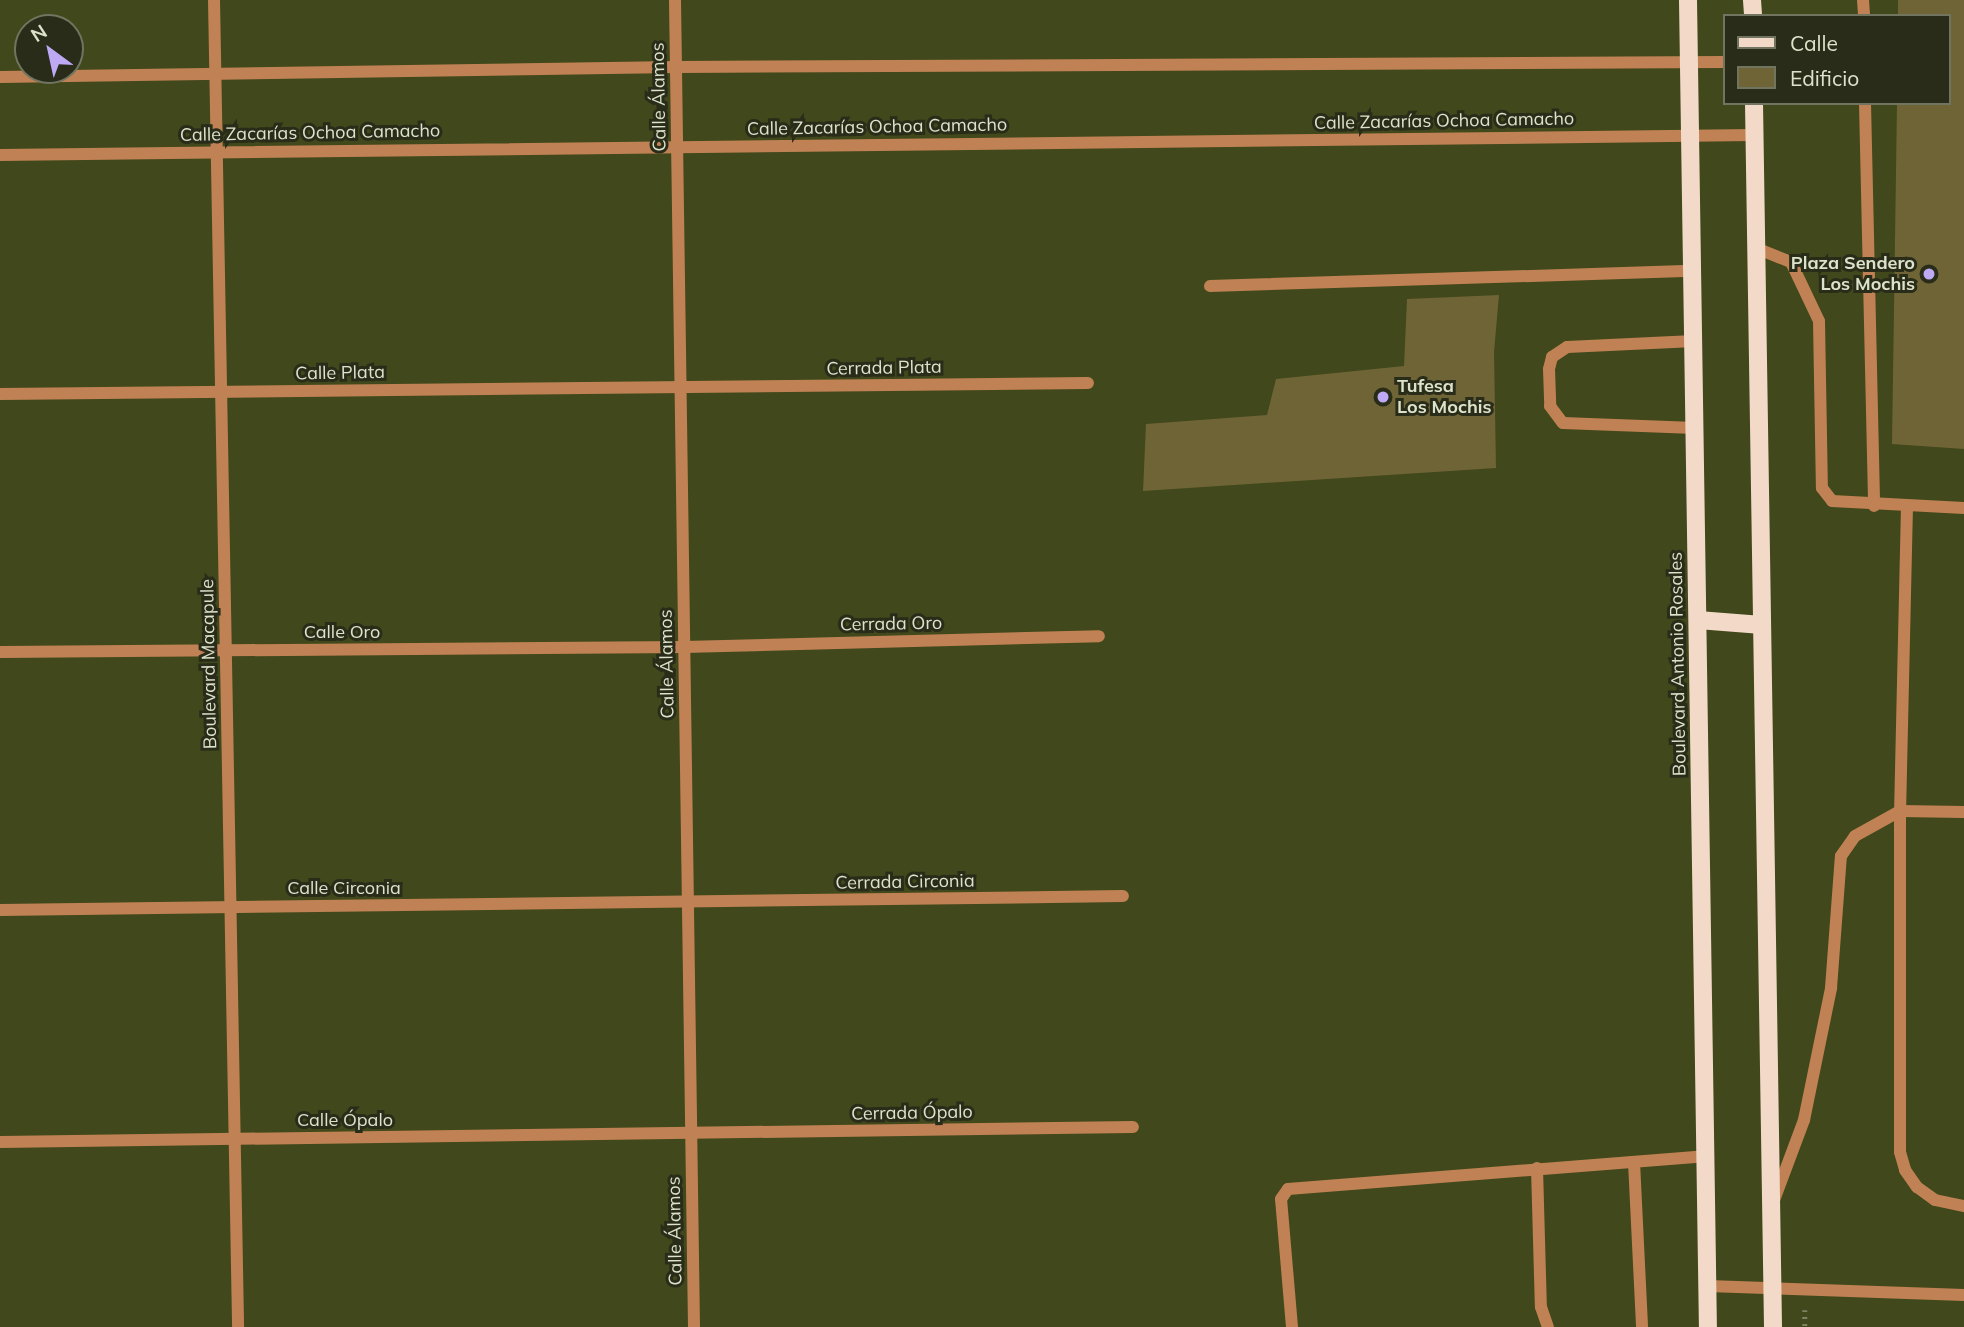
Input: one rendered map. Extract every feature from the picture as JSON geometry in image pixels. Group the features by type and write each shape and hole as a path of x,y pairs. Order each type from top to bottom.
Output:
{"main road":[{"name":"Boulevard Antonio Rosales","path":"1688,0 1708,1327"},
{"path":"1754,105 1773,1327"},
{"path":"1698,620 1762,625"}],"street":[{"name":"Boulevard Macapule","path":"214,0 238,1327"},
{"name":"Calle Álamos","path":"675,0 694,1327"},
{"path":"0,77 676,67 1722,62"},
{"path":"1866,105 1874,506"},
{"name":"Calle Zacarías Ochoa Camacho","path":"0,155 1754,135"},
{"path":"1756,248 1791,262 1819,321 1822,488 1832,501 1874,506 1964,508"},
{"path":"1210,286 1692,271"},
{"path":"1694,341 1567,347 1552,357 1549,369 1550,406 1563,423 1695,428"},
{"name":"Cerrada Plata","path":"680,387 1088,383"},
{"name":"Calle Plata","path":"0,394 680,387"},
{"path":"1907,506 1900,811 1900,1152 1917,1187 1936,1200 1964,1206"},
{"name":"Cerrada Oro","path":"684,647 1099,636"},
{"name":"Calle Oro","path":"0,652 684,647"},
{"path":"1772,1207 1804,1120 1831,988 1841,856 1855,836 1900,811 1964,811"},
{"name":"Cerrada Circonia","path":"688,904 1123,896"},
{"name":"Calle Circonia","path":"0,910 688,904"},
{"name":"Cerrada Ópalo","path":"691,1135 1133,1127"},
{"name":"Calle Ópalo","path":"0,1142 691,1135"},
{"path":"1292,1327 1281,1199 1288,1189 1706,1156"},
{"path":"1634,1161 1642,1327"},
{"path":"1537,1168 1541,1307 1548,1327"},
{"path":"1708,1286 1773,1291 1964,1295"}],"building":[{"name":"Plaza Sendero Los Mochis","path":"1898,0 1964,0 1964,449 1892,444 1897,105 1950,105 1950,14 1898,14"},
{"name":"Tufesa Los Mochis","path":"1499,295 1494,352 1496,468 1143,491 1146,424 1267,415 1276,379 1404,366 1407,299"}],"place":[{"name":"Plaza Sendero Los Mochis","path":"1929,274"},
{"name":"Tufesa Los Mochis","path":"1383,397"}]}
